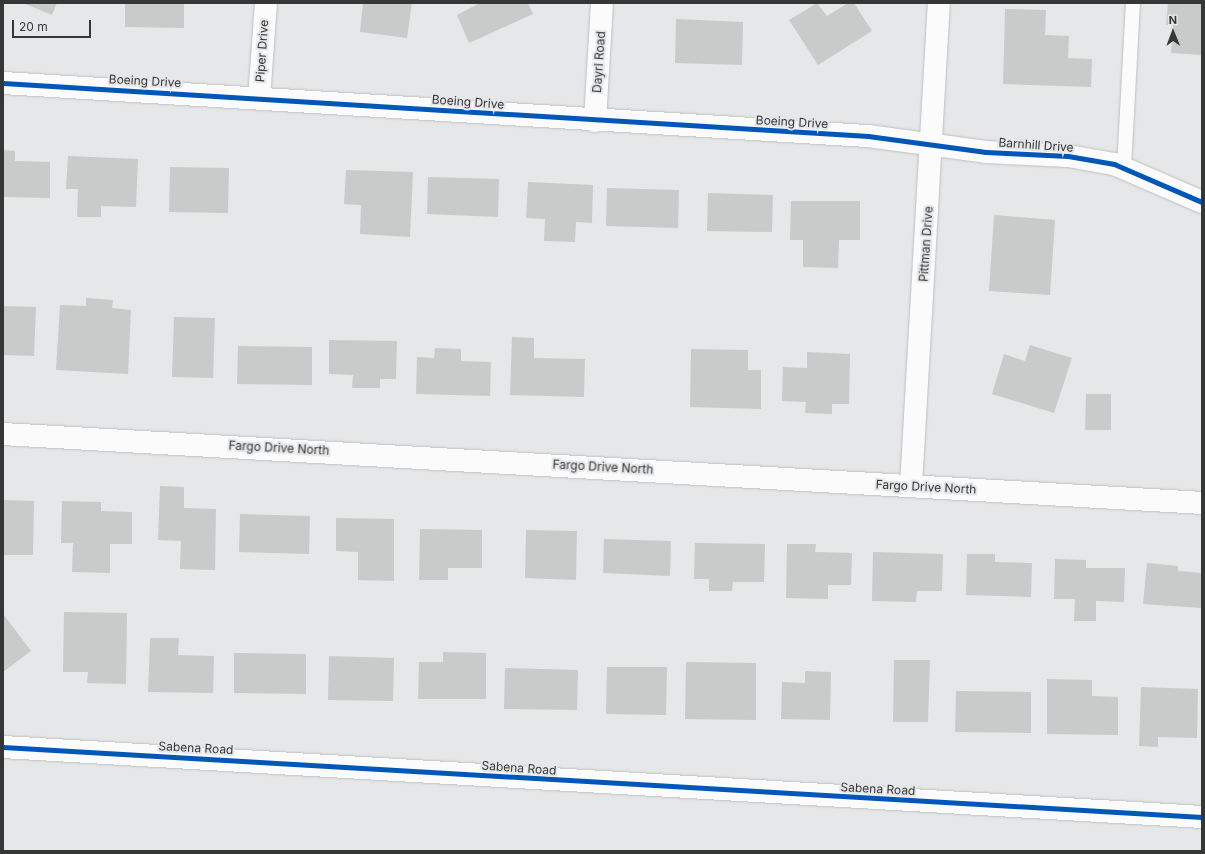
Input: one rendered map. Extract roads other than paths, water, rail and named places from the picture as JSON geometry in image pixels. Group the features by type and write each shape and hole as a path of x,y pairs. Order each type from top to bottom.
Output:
{"street":[{"name":"Piper Drive","path":"259,98 266,3"},
{"name":"Dayrl Road","path":"595,121 602,3"},
{"name":"Pittman Drive","path":"911,486 939,3"},
{"name":"Boeing Drive","path":"3,83 259,98 595,121 868,136 932,144"},
{"name":"Barnhill Drive","path":"932,144 986,152 1068,156 1124,168 1202,202"},
{"name":"Fargo Drive North","path":"3,434 1202,503"},
{"name":"Sabena Road","path":"3,746 1202,817"}],"lane":[{"path":"1124,168 1133,3"}]}
